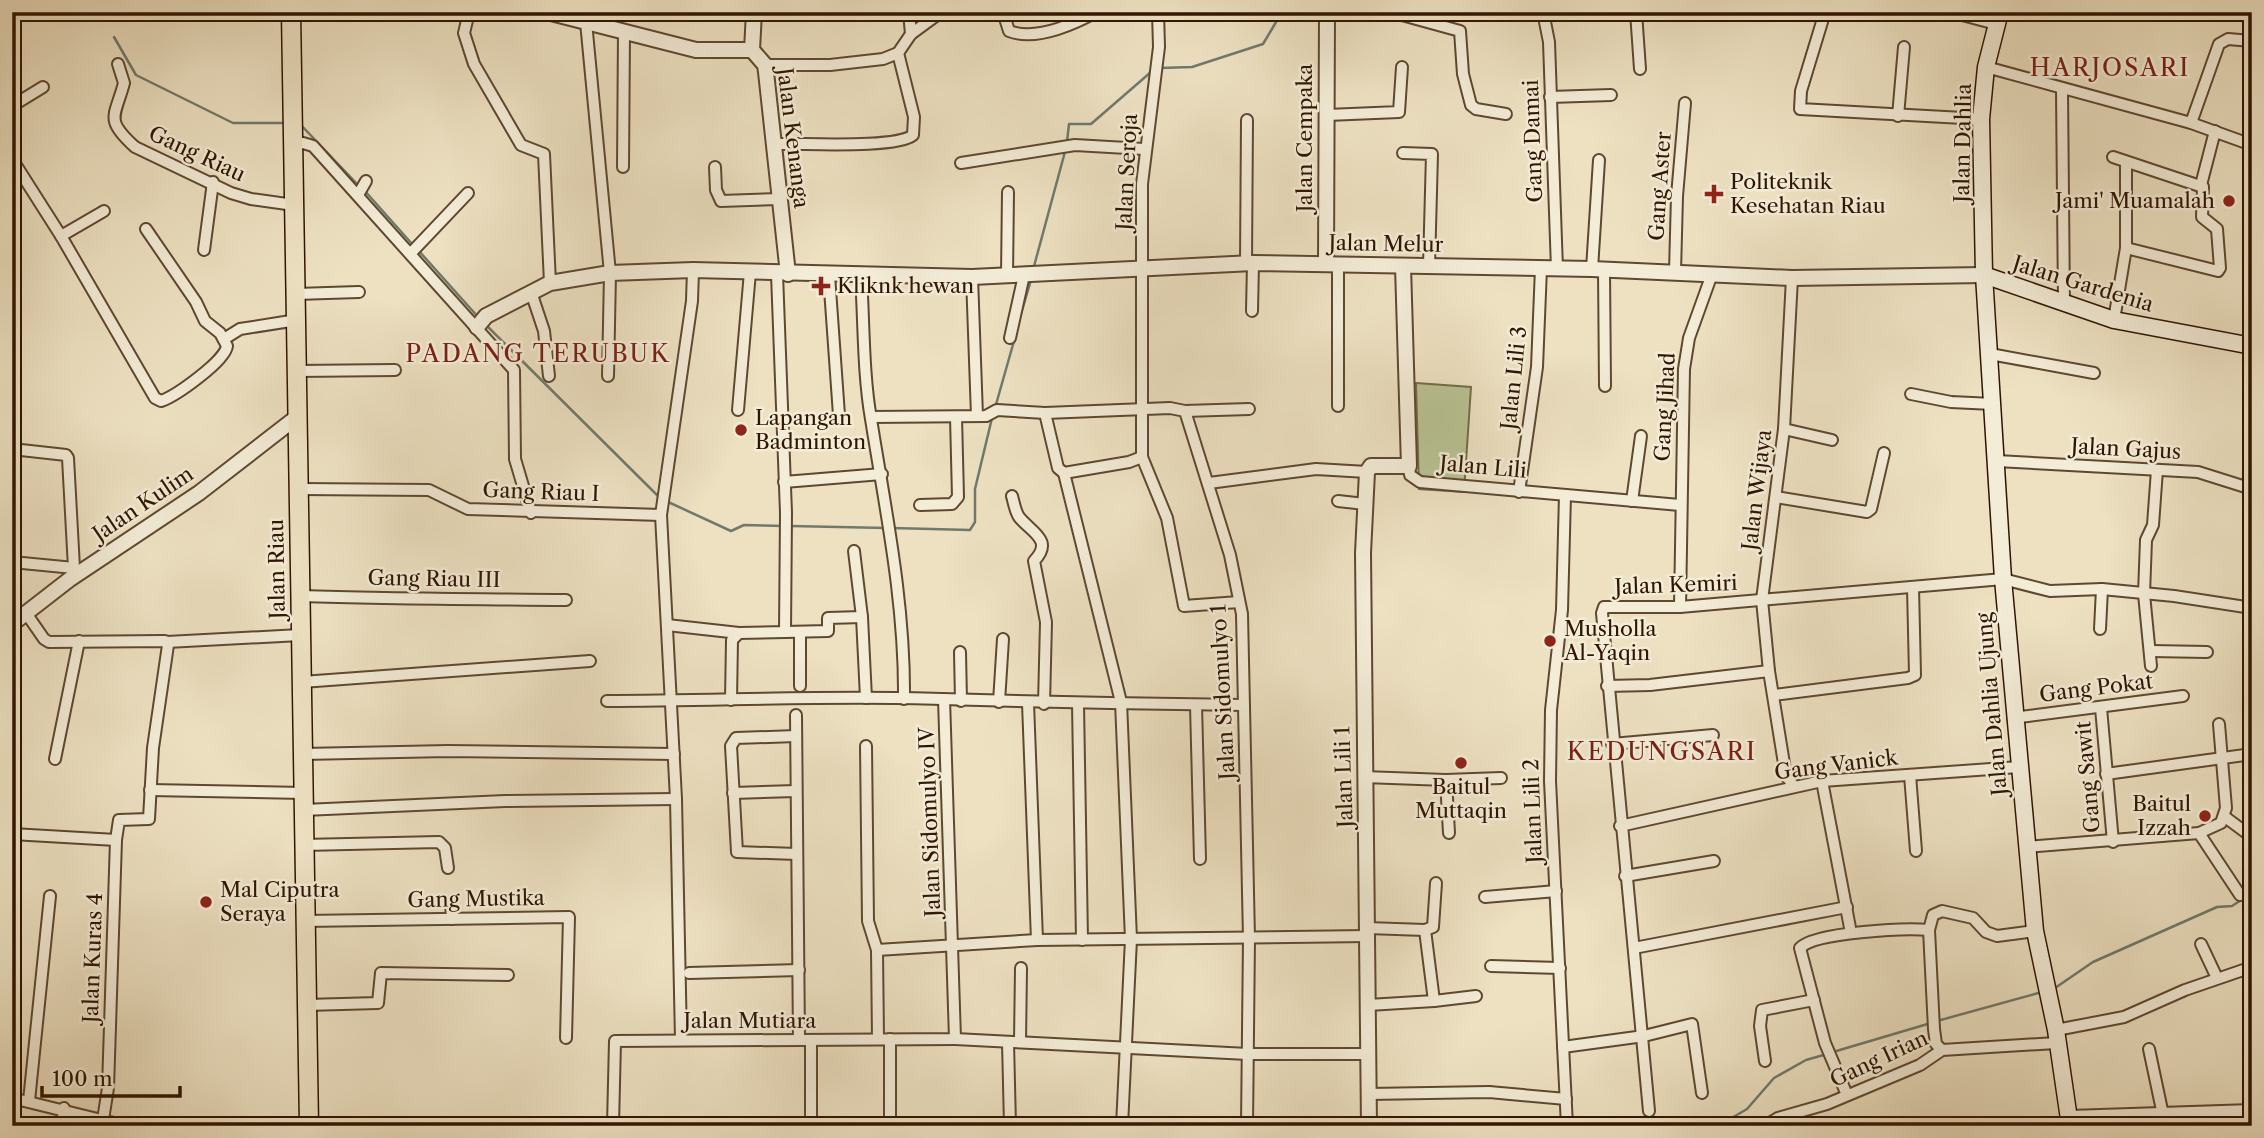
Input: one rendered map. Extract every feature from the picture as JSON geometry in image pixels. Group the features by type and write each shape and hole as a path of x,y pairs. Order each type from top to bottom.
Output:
{"main road":[{"name":"Jalan Riau","path":"291,12 309,1126"},
{"name":"Jalan Dahlia","path":"1984,275 1981,119 1986,67 1998,18"},
{"name":"Jalan Gardenia","path":"1984,275 2114,320 2252,346"},
{"name":"Jalan Dahlia Ujung","path":"1984,275 2013,718 2035,931 2048,990 2070,1122"}],"street":[{"path":"469,12 464,33 474,64 521,145 544,154 550,283"},
{"path":"547,12 591,19 624,32 696,50 752,50"},
{"name":"Jalan Kenanga","path":"754,12 752,50 765,65 775,144 782,274"},
{"path":"909,12 911,34"},
{"path":"765,65 853,64 899,50 930,16 941,12"},
{"path":"1003,12 1009,31 1018,34 1057,29 1092,13"},
{"name":"Jalan Seroja","path":"1142,457 1144,149 1157,62 1158,12"},
{"path":"1391,12 1411,15 1460,31 1463,75 1471,105 1476,109 1506,114"},
{"name":"Gang Damai","path":"1543,12 1549,42 1557,268"},
{"path":"1636,12 1640,69"},
{"path":"1825,12 1801,91 1800,109 1981,119"},
{"path":"1951,12 1998,18"},
{"name":"Jalan Cempaka","path":"1325,13 1332,264"},
{"path":"591,19 610,273 608,376"},
{"path":"623,167 624,32"},
{"path":"2191,123 2219,44 2228,39 2252,41"},
{"path":"1898,116 1904,47"},
{"path":"775,144 884,144 906,141 913,135 914,117 899,50"},
{"name":"Gang Riau","path":"118,64 124,83 114,111 124,137 154,157 251,199 294,205"},
{"path":"1326,115 1399,112 1402,67"},
{"path":"1986,67 2062,90 2191,123 2252,145"},
{"path":"12,106 43,87"},
{"path":"2062,90 2064,303"},
{"path":"1550,97 1611,95"},
{"name":"Gang Aster","path":"1675,272 1676,210 1685,103"},
{"path":"1247,120 1252,311"},
{"path":"293,128 303,143 313,146 362,188 413,251 481,322 514,370 515,459 531,513"},
{"path":"2201,185 2215,131"},
{"path":"961,163 1057,150 1075,145 1144,149"},
{"path":"1403,153 1432,155 1429,266"},
{"path":"2113,157 2201,185 2204,190 2202,216 2217,229 2219,270 2126,248"},
{"path":"12,159 61,236 157,400 170,397 221,358 227,350 224,339 205,321 196,302 146,229"},
{"path":"1599,160 1598,270 1605,386"},
{"path":"2114,320 2126,248 2126,163"},
{"path":"715,167 716,190 722,201 780,199"},
{"path":"204,250 213,182"},
{"path":"1007,276 1008,192"},
{"path":"413,251 468,193"},
{"path":"61,236 104,211"},
{"name":"Jalan Melur","path":"481,322 550,283 610,273 693,270 972,277 1142,271 1250,263 1557,268 1791,278 1984,275"},
{"path":"1332,264 1338,406"},
{"name":"Jalan Lili","path":"1404,266 1410,475 1420,482 1680,505"},
{"name":"Jalan Lili 3","path":"1519,492 1537,367 1541,268"},
{"path":"681,1040 676,799 661,510 692,301 693,270"},
{"path":"738,410 750,272"},
{"path":"782,274 785,632"},
{"name":"Gang Jihad","path":"1680,607 1685,358 1712,274"},
{"path":"829,275 839,415"},
{"path":"1010,338 1031,275"},
{"path":"861,276 870,417 882,474 902,621 904,699"},
{"path":"972,277 981,416"},
{"name":"Jalan Wijaya","path":"1791,278 1784,429 1762,600 1769,671 1786,776 1794,786"},
{"path":"296,293 359,292"},
{"path":"531,292 544,331 549,376"},
{"path":"224,339 240,329 297,320"},
{"path":"1990,354 2094,373"},
{"path":"297,371 395,370"},
{"path":"1911,394 1951,402 1993,404"},
{"path":"870,417 981,416 997,410 1045,413 1141,412 1170,408 1185,411 1249,409"},
{"name":"Jalan Sidomulyo 1","path":"1185,411 1230,555 1239,602 1249,938 1247,1126"},
{"path":"1045,413 1058,468 1064,473 1121,702 1131,939 1122,1126"},
{"name":"Jalan Kulim","path":"12,624 72,573 199,493 297,417"},
{"path":"920,505 952,504 958,497 957,417"},
{"path":"1784,429 1832,440"},
{"path":"1632,501 1641,436"},
{"path":"12,449 66,455 68,458 72,573 12,562"},
{"path":"1776,497 1867,512 1871,509 1884,453"},
{"path":"1064,473 1129,462 1142,457 1167,517 1184,606 1239,602"},
{"name":"Jalan Gajus","path":"1997,461 2198,472 2252,489"},
{"path":"1209,483 1316,468 1367,472 1371,466 1409,466"},
{"name":"Gang Pokat","path":"2151,666 2144,593 2146,540 2153,522 2157,470"},
{"name":"Jalan Lili 1","path":"1367,472 1364,777 1369,1126"},
{"path":"784,482 882,474"},
{"name":"Gang Riau I","path":"299,489 429,490 468,509 531,513 661,510"},
{"name":"Jalan Lili 2","path":"1565,495 1562,610 1551,710 1550,781 1567,1126"},
{"path":"1012,496 1017,514 1039,537 1042,545 1041,554 1034,561 1045,622 1044,704"},
{"path":"1338,501 1365,504"},
{"path":"853,551 862,617 866,698"},
{"name":"Jalan Kemiri","path":"1649,1111 1644,1036 1612,744 1602,613 1604,607 1680,607 2003,579 2050,591 2102,589 2252,608"},
{"path":"1773,695 1908,678 1915,674 1913,587"},
{"path":"2100,629 2102,589"},
{"name":"Gang Riau III","path":"301,596 401,601 470,597 566,600"},
{"path":"26,614 46,641 167,642 300,635"},
{"path":"667,625 739,633 828,631 828,618 862,617"},
{"path":"800,632 800,686"},
{"path":"731,700 732,640 739,633"},
{"path":"999,702 1003,639"},
{"path":"55,759 79,641"},
{"path":"12,834 116,840 121,819 150,818 150,790 167,642"},
{"name":"Gang Pokat","path":"2151,651 2207,652"},
{"path":"960,652 961,701"},
{"path":"302,682 590,661"},
{"path":"1607,686 1650,685 1769,671"},
{"name":"Gang Pokat","path":"2013,718 2183,696"},
{"path":"607,701 866,698 1044,704 1121,702 1244,705"},
{"name":"Jalan Sidomulyo IV","path":"944,699 954,944"},
{"path":"1028,703 1037,940"},
{"path":"1078,704 1082,940"},
{"path":"1196,705 1200,859"},
{"name":"Gang Sawit","path":"2101,708 2113,842"},
{"path":"796,715 799,1040"},
{"path":"2219,724 2225,817 2215,828 2199,833 2240,895"},
{"path":"1612,744 1713,735"},
{"path":"796,736 732,740 737,852 797,854"},
{"path":"866,746 868,921 877,950 890,1126"},
{"path":"303,754 461,751 674,754"},
{"path":"2106,774 2252,754"},
{"name":"Gang Vanick","path":"1620,826 1822,781 2019,767"},
{"path":"1910,775 1916,851"},
{"path":"1364,777 1446,780 1501,778"},
{"path":"1446,780 1449,834"},
{"path":"1822,781 1851,933"},
{"path":"150,790 304,802 676,799"},
{"path":"733,793 796,791"},
{"path":"2225,817 2252,837"},
{"name":"Gang Sawit","path":"2027,847 2199,833"},
{"name":"Jalan Kuras 4","path":"102,1122 107,1088 116,840"},
{"path":"303,845 439,842 446,848 448,868"},
{"path":"1625,876 1714,861"},
{"path":"877,950 1037,940 1249,938 1425,930 1435,922 1436,883"},
{"path":"1485,897 1556,891"},
{"path":"29,1101 50,896"},
{"path":"451,902 452,919"},
{"path":"1634,948 1847,907"},
{"path":"1942,1050 1936,1044 1934,1029 1929,930 1933,915 1942,911 1973,918 1990,935 2035,931"},
{"name":"Gang Mustika","path":"304,921 513,916 570,918 566,1038"},
{"path":"1425,930 1434,1001"},
{"path":"1847,1095 1825,1043 1800,948 1808,943 1851,933 1929,930"},
{"path":"954,944 955,1039"},
{"path":"2200,944 2217,978"},
{"path":"1491,967 1560,968"},
{"path":"1010,1126 1021,968"},
{"path":"2250,968 2252,983"},
{"name":"Gang Irian","path":"1765,1126 1778,1118 1806,1111 1920,1065 1942,1050 2056,1037 2124,1017 2217,978 2250,968"},
{"path":"689,973 799,971"},
{"path":"306,1005 378,1003 381,973 508,975"},
{"path":"1368,1005 1476,996"},
{"path":"1765,1061 1760,1026 1762,1010 1814,1000"},
{"path":"1563,1046 1644,1036 1692,1024 1702,1093"},
{"name":"Jalan Mutiara","path":"612,1125 615,1041 955,1039 1125,1045 1248,1054 1368,1054"},
{"path":"810,1126 811,1041"},
{"path":"2149,1049 2163,1115"},
{"path":"1369,1094 1489,1092 1566,1098"},
{"path":"12,1098 64,1108 102,1122 126,1126"},
{"path":"62,1126 64,1108"},
{"path":"2070,1122 2252,1112"},
{"path":"531,1126 748,1122 753,1126"}],"green space":[{"path":"1416,383 1471,387 1464,492 1419,489"}],"waterway":[{"path":"1160,68 1192,67 1263,44 1282,12"},
{"path":"114,37 136,75 233,123 286,123"},
{"path":"1067,142 1069,124 1091,124 1151,72"},
{"path":"299,123 359,186"},
{"path":"1033,270 1066,148"},
{"path":"364,190 413,245"},
{"path":"418,250 479,318"},
{"path":"1018,324 1031,280"},
{"path":"486,325 660,498"},
{"path":"995,408 1014,341"},
{"path":"892,528 970,530 975,522 975,489 992,418"},
{"path":"666,501 731,531 744,525 784,526"},
{"path":"791,526 886,528"},
{"path":"2055,988 2093,962 2217,907 2232,906 2252,893"},
{"path":"1937,1021 2042,992"},
{"path":"1833,1052 1931,1023"},
{"path":"1718,1126 1747,1109 1774,1078 1806,1060 1827,1054"}],"place":[{"name":"Politeknik Kesehatan Riau","path":"1714,194"},
{"name":"Jami' Muamalah","path":"2229,201"},
{"name":"Kliknk hewan","path":"821,286"},
{"name":"Lapangan Badminton","path":"741,430"},
{"name":"Musholla Al-Yaqin","path":"1550,641"},
{"name":"Baitul Muttaqin","path":"1461,763"},
{"name":"Baitul Izzah","path":"2205,816"},
{"name":"Mal Ciputra Seraya","path":"206,902"}],"district":[{"name":"HARJOSARI","path":"2110,68"},
{"name":"PADANG TERUBUK","path":"538,354"},
{"name":"KEDUNGSARI","path":"1662,752"}]}
